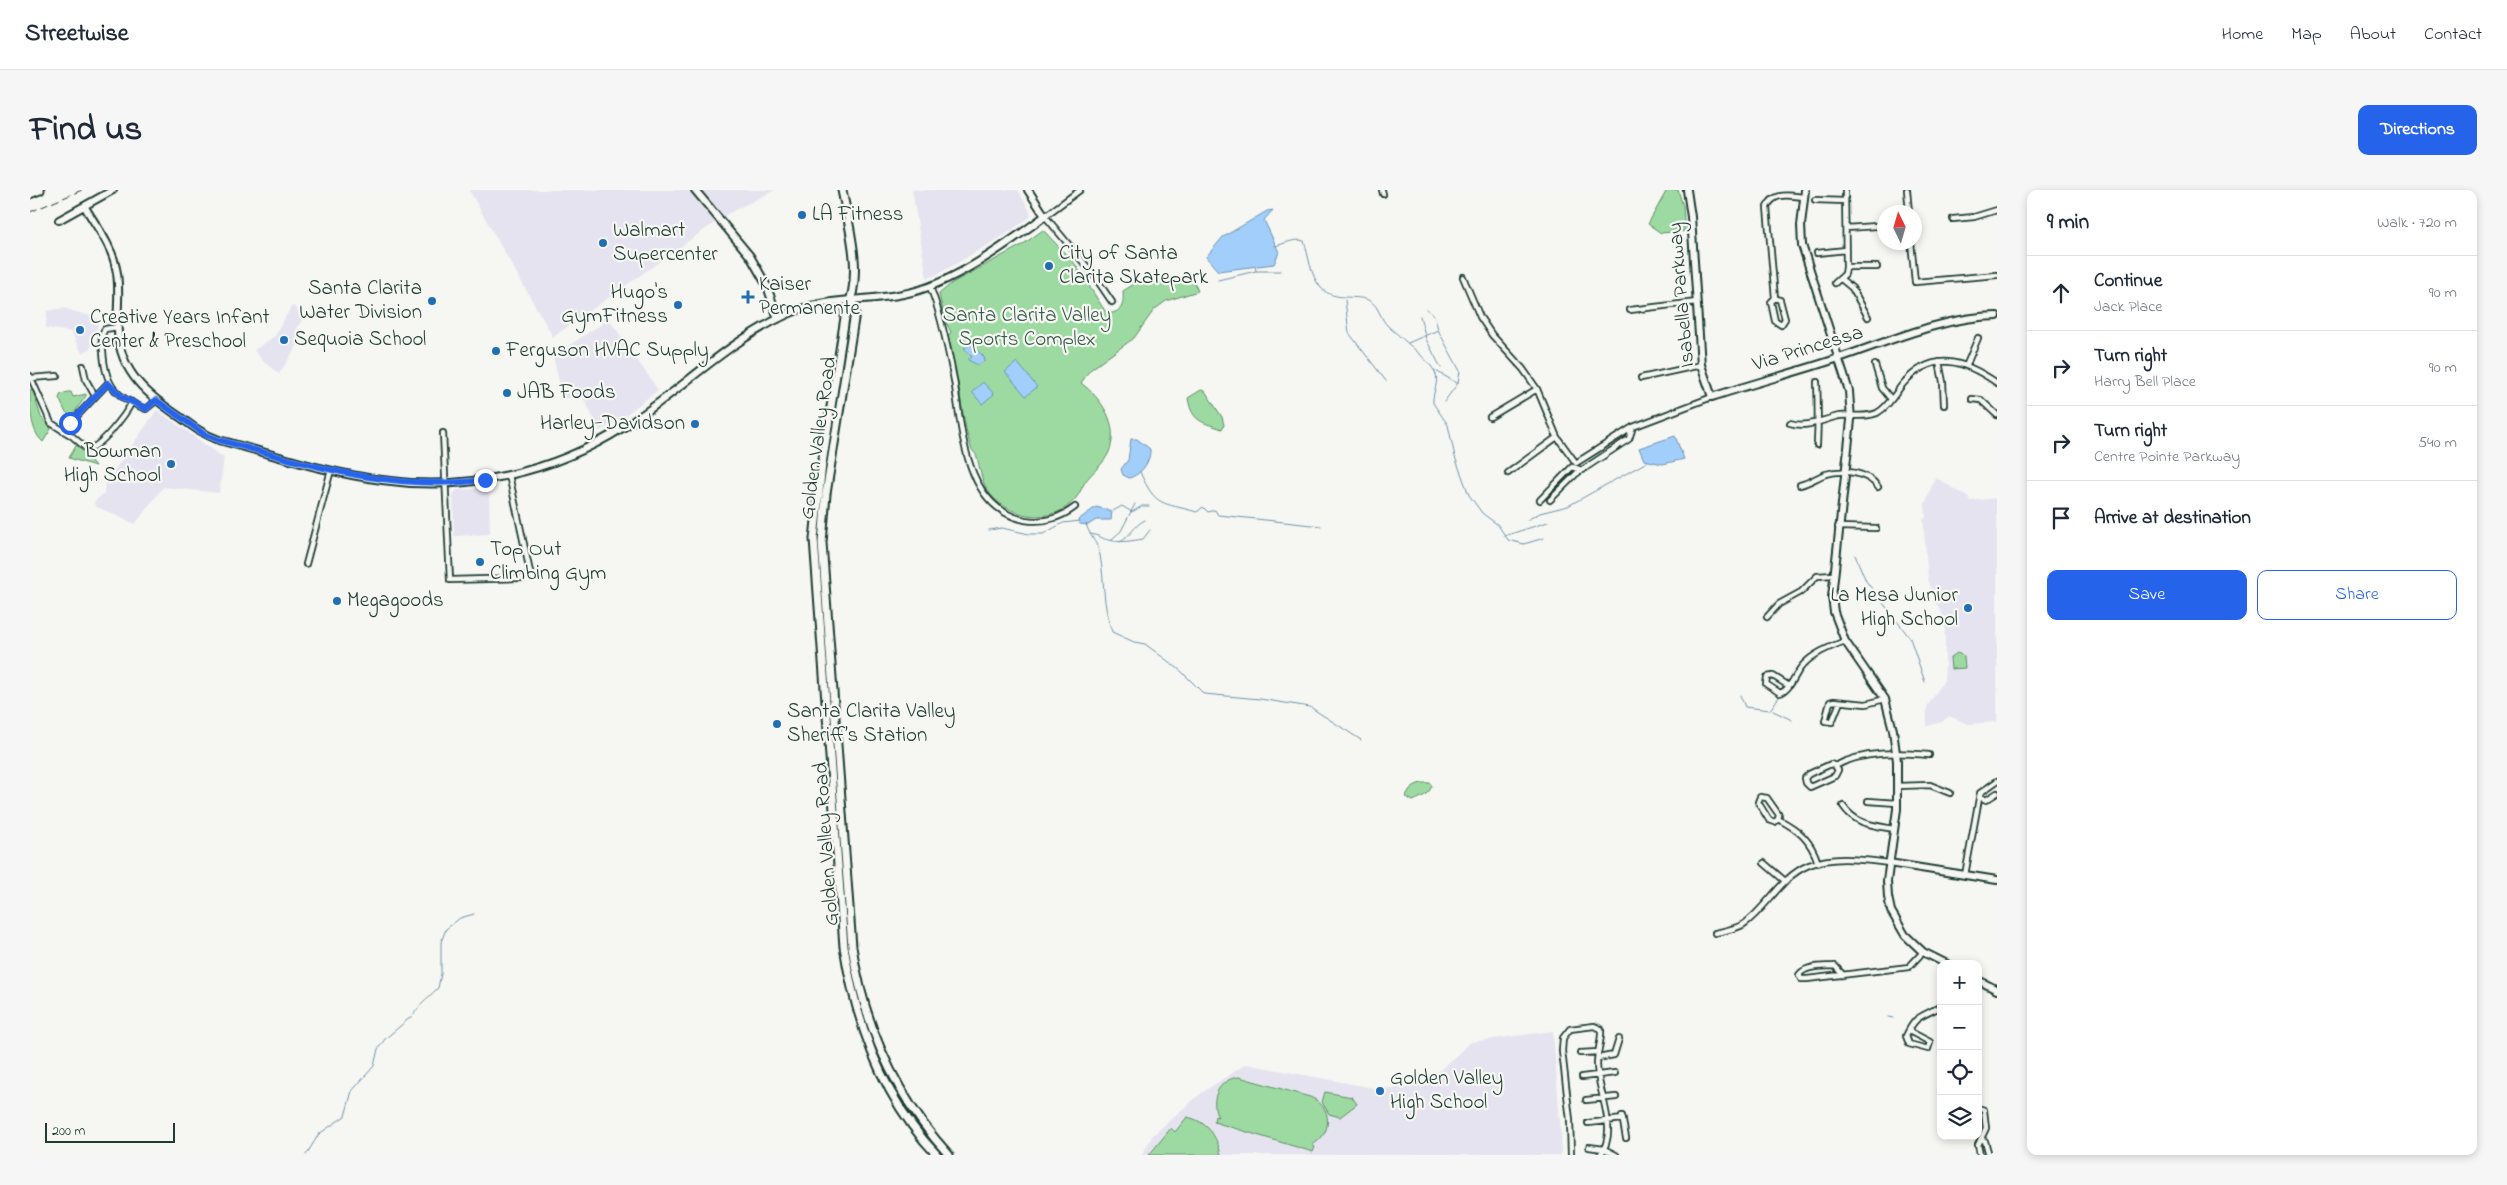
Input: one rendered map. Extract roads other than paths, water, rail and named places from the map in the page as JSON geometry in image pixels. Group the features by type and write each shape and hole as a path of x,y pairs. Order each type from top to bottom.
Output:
{"main road":[{"path":"30,194 40,190"},
{"name":"Golden Valley Road","path":"842,190 853,260 852,299 855,312 826,494 822,543 852,947 864,1006 886,1062 912,1109 949,1155"},
{"name":"Golden Valley Road","path":"852,299 846,311 822,464 814,539 844,947 852,990 873,1055 886,1084 904,1114 937,1155"}],"street":[{"path":"59,220 86,207 113,190"},
{"path":"695,190 750,256 767,286 778,319"},
{"path":"1028,190 1045,216 1093,274 1112,302"},
{"path":"86,207 115,261 118,277 120,350 127,367 142,389 156,400 212,438 331,470 398,482 446,484 510,475 561,460 609,436 643,414 728,348 778,319 816,304 903,294 930,287 1011,241 1080,190"},
{"name":"Isabella Parkway","path":"1687,190 1691,217 1701,365 1712,397"},
{"path":"1835,283 1841,279 1846,267 1845,190"},
{"path":"1907,190 1908,205"},
{"path":"1775,298 1780,300 1785,319 1781,325 1775,322 1771,302 1775,298 1767,207 1770,201 1781,192 1804,194 1801,225 1805,257 1849,391 1851,415 1833,575 1834,612 1845,641 1885,699 1890,714 1896,752 1897,786 1897,803 1889,863 1888,897 1891,911 1904,935 1923,952 1939,960"},
{"path":"1815,200 1845,201"},
{"path":"1953,219 1974,217 1997,210"},
{"path":"1846,228 1877,226"},
{"path":"1817,253 1846,250"},
{"path":"1913,250 1915,282 1997,275"},
{"path":"1846,267 1876,267"},
{"path":"1462,277 1480,317 1492,336 1523,369 1537,389 1557,437 1508,473"},
{"path":"1841,279 1852,288 1868,317"},
{"path":"930,287 951,367 964,444 972,469 984,494 992,503 1006,513 1026,520 1054,518 1075,506"},
{"path":"1630,310 1697,302"},
{"name":"Via Princessa","path":"1557,437 1576,463 1633,427 1712,397 1839,358 1921,330 1960,320 1997,316"},
{"path":"118,327 105,329 102,334 104,365 108,383 122,397 146,409 156,400"},
{"path":"1967,364 1978,338"},
{"path":"1790,423 1799,425 1837,416 1876,413 1916,372 1939,362 1953,361 1967,364 1997,383"},
{"path":"1939,362 1943,382 1944,405"},
{"path":"1641,378 1701,365"},
{"path":"1875,365 1882,388 1891,399"},
{"path":"83,366 86,380 94,396"},
{"path":"57,376 30,377 51,424 85,448 91,449 116,425 132,402"},
{"path":"1817,382 1817,445"},
{"path":"63,431 108,383"},
{"path":"1490,417 1537,389"},
{"path":"1972,399 1982,400 1997,415"},
{"path":"1550,500 1582,470 1626,441 1633,427"},
{"path":"443,433 450,580 521,578 530,572 510,475"},
{"path":"1540,500 1572,467 1582,470"},
{"path":"306,564 331,470"},
{"path":"1800,485 1827,474 1844,472 1865,475 1872,479 1878,487"},
{"path":"1838,527 1876,528"},
{"path":"1767,617 1779,604 1801,592 1810,580 1817,576 1833,575"},
{"path":"1789,686 1773,676 1768,677 1766,680 1766,684 1780,693 1789,686 1802,666 1811,657 1845,641"},
{"path":"1840,702 1832,722 1825,721 1830,702 1840,702 1866,704 1885,699"},
{"path":"1835,766 1838,770 1835,776 1810,786 1806,783 1805,778 1809,774 1831,764 1835,766 1848,760 1896,752 1929,755"},
{"path":"1965,875 1976,806 1981,791 1997,781"},
{"path":"1897,786 1930,785 1950,793"},
{"path":"1980,797 1986,800 1997,793"},
{"path":"1778,819 1775,822 1769,820 1758,802 1760,797 1768,798 1778,815 1778,819 1803,834 1812,845 1818,862"},
{"path":"1868,801 1897,803"},
{"path":"1843,806 1849,814 1861,823 1894,829"},
{"path":"1715,933 1730,930 1744,924 1794,873 1818,862 1849,859 1889,863 1997,880"},
{"path":"1764,863 1785,881"},
{"path":"1843,975 1835,966 1808,968 1801,971 1799,975 1801,979 1807,979 1843,975 1909,967 1923,952"},
{"path":"1982,982 1997,990"},
{"path":"1909,1031 1930,1042 1928,1049 1909,1044 1906,1040 1909,1031 1914,1020 1937,1008"},
{"path":"1570,1155 1570,1120 1562,1051 1563,1038 1573,1028 1598,1026 1601,1032 1598,1052 1598,1074 1607,1121 1607,1141 1600,1155"},
{"path":"1598,1058 1614,1055 1619,1039"},
{"path":"1580,1053 1598,1052"},
{"path":"1582,1076 1615,1073"},
{"path":"1586,1100 1616,1097"},
{"path":"1982,1108 1985,1113 1986,1128 1982,1133"},
{"path":"1588,1124 1622,1117 1626,1138"},
{"path":"1982,1138 1985,1141 1989,1155"},
{"path":"1979,1140 1980,1155"},
{"path":"1590,1147 1616,1155"}],"water":[{"path":"1273,210 1264,220 1279,252 1274,264 1218,271 1206,257 1223,237 1267,211"},
{"path":"971,344 984,357 985,361 978,365 968,360 972,357 964,348"},
{"path":"1017,362 1037,387 1026,396 1005,372"},
{"path":"983,382 994,394 982,404 972,392"},
{"path":"1675,436 1684,459 1663,464 1644,460 1639,448"},
{"path":"1131,439 1137,439 1150,449 1150,454 1147,463 1141,471 1129,478 1123,475 1121,469 1128,460"},
{"path":"1096,507 1112,511 1111,520 1096,520 1088,525 1080,524 1078,520"}],"waterway":[{"path":"1275,246 1293,241 1304,241 1312,271 1321,288 1332,295 1362,298 1372,302 1386,324 1427,361 1436,376 1433,403 1448,425 1455,457 1469,495 1482,513 1498,525 1508,540 1524,544 1544,538"},
{"path":"1255,266 1256,271 1280,271"},
{"path":"1218,280 1256,271"},
{"path":"1345,300 1349,333 1386,381"},
{"path":"1426,309 1434,315 1438,329"},
{"path":"1420,316 1426,339 1441,368"},
{"path":"1408,343 1438,330 1460,371 1458,383 1444,402"},
{"path":"1434,370 1457,383"},
{"path":"1527,520 1540,513 1568,506 1647,462"},
{"path":"1140,472 1151,492 1161,502 1197,512 1203,507 1208,512 1215,510 1218,515 1321,526"},
{"path":"1112,539 1121,531 1135,504"},
{"path":"1113,511 1122,506 1132,512 1142,506 1149,506"},
{"path":"1120,542 1145,520"},
{"path":"989,530 1002,528 1029,534 1043,534 1063,523 1080,521"},
{"path":"1504,536 1548,522"},
{"path":"1086,524 1099,551 1107,612 1112,632 1134,642 1145,644 1180,670 1204,694 1260,699 1310,707 1361,740"},
{"path":"1090,534 1113,541 1126,541 1143,539 1150,530"},
{"path":"1855,555 1866,581 1910,638 1925,682"},
{"path":"1740,695 1745,707 1770,710 1781,694"},
{"path":"1771,710 1792,720"},
{"path":"306,1155 319,1134 345,1116 352,1091 374,1066 378,1049 385,1039 413,1015 422,1003 438,988 441,974 441,942 446,929 460,918 474,914"},
{"path":"1888,1017 1893,1018"}],"railway":[{"path":"30,212 82,190"}],"place":[{"name":"LA Fitness","path":"802,215"},
{"name":"Walmart Supercenter","path":"603,243"},
{"name":"City of Santa Clarita Skatepark","path":"1049,266"},
{"name":"Kaiser Permanente","path":"748,297"},
{"name":"Santa Clarita Water Division","path":"432,301"},
{"name":"Hugo's GymFitness","path":"678,305"},
{"name":"Creative Years Infant Center & Preschool","path":"80,330"},
{"name":"Sequoia School","path":"284,340"},
{"name":"Ferguson HVAC Supply","path":"496,351"},
{"name":"JAB Foods","path":"507,393"},
{"name":"Harley-Davidson","path":"695,424"},
{"name":"Bowman High School","path":"171,464"},
{"name":"Top Out Climbing Gym","path":"480,562"},
{"name":"Megagoods","path":"337,601"},
{"name":"La Mesa Junior High School","path":"1968,608"},
{"name":"Santa Clarita Valley Sheriff’s Station","path":"777,724"},
{"name":"Golden Valley High School","path":"1380,1091"}],"park label":[{"name":"Santa Clarita Valley Sports Complex","path":"1027,328"}]}
